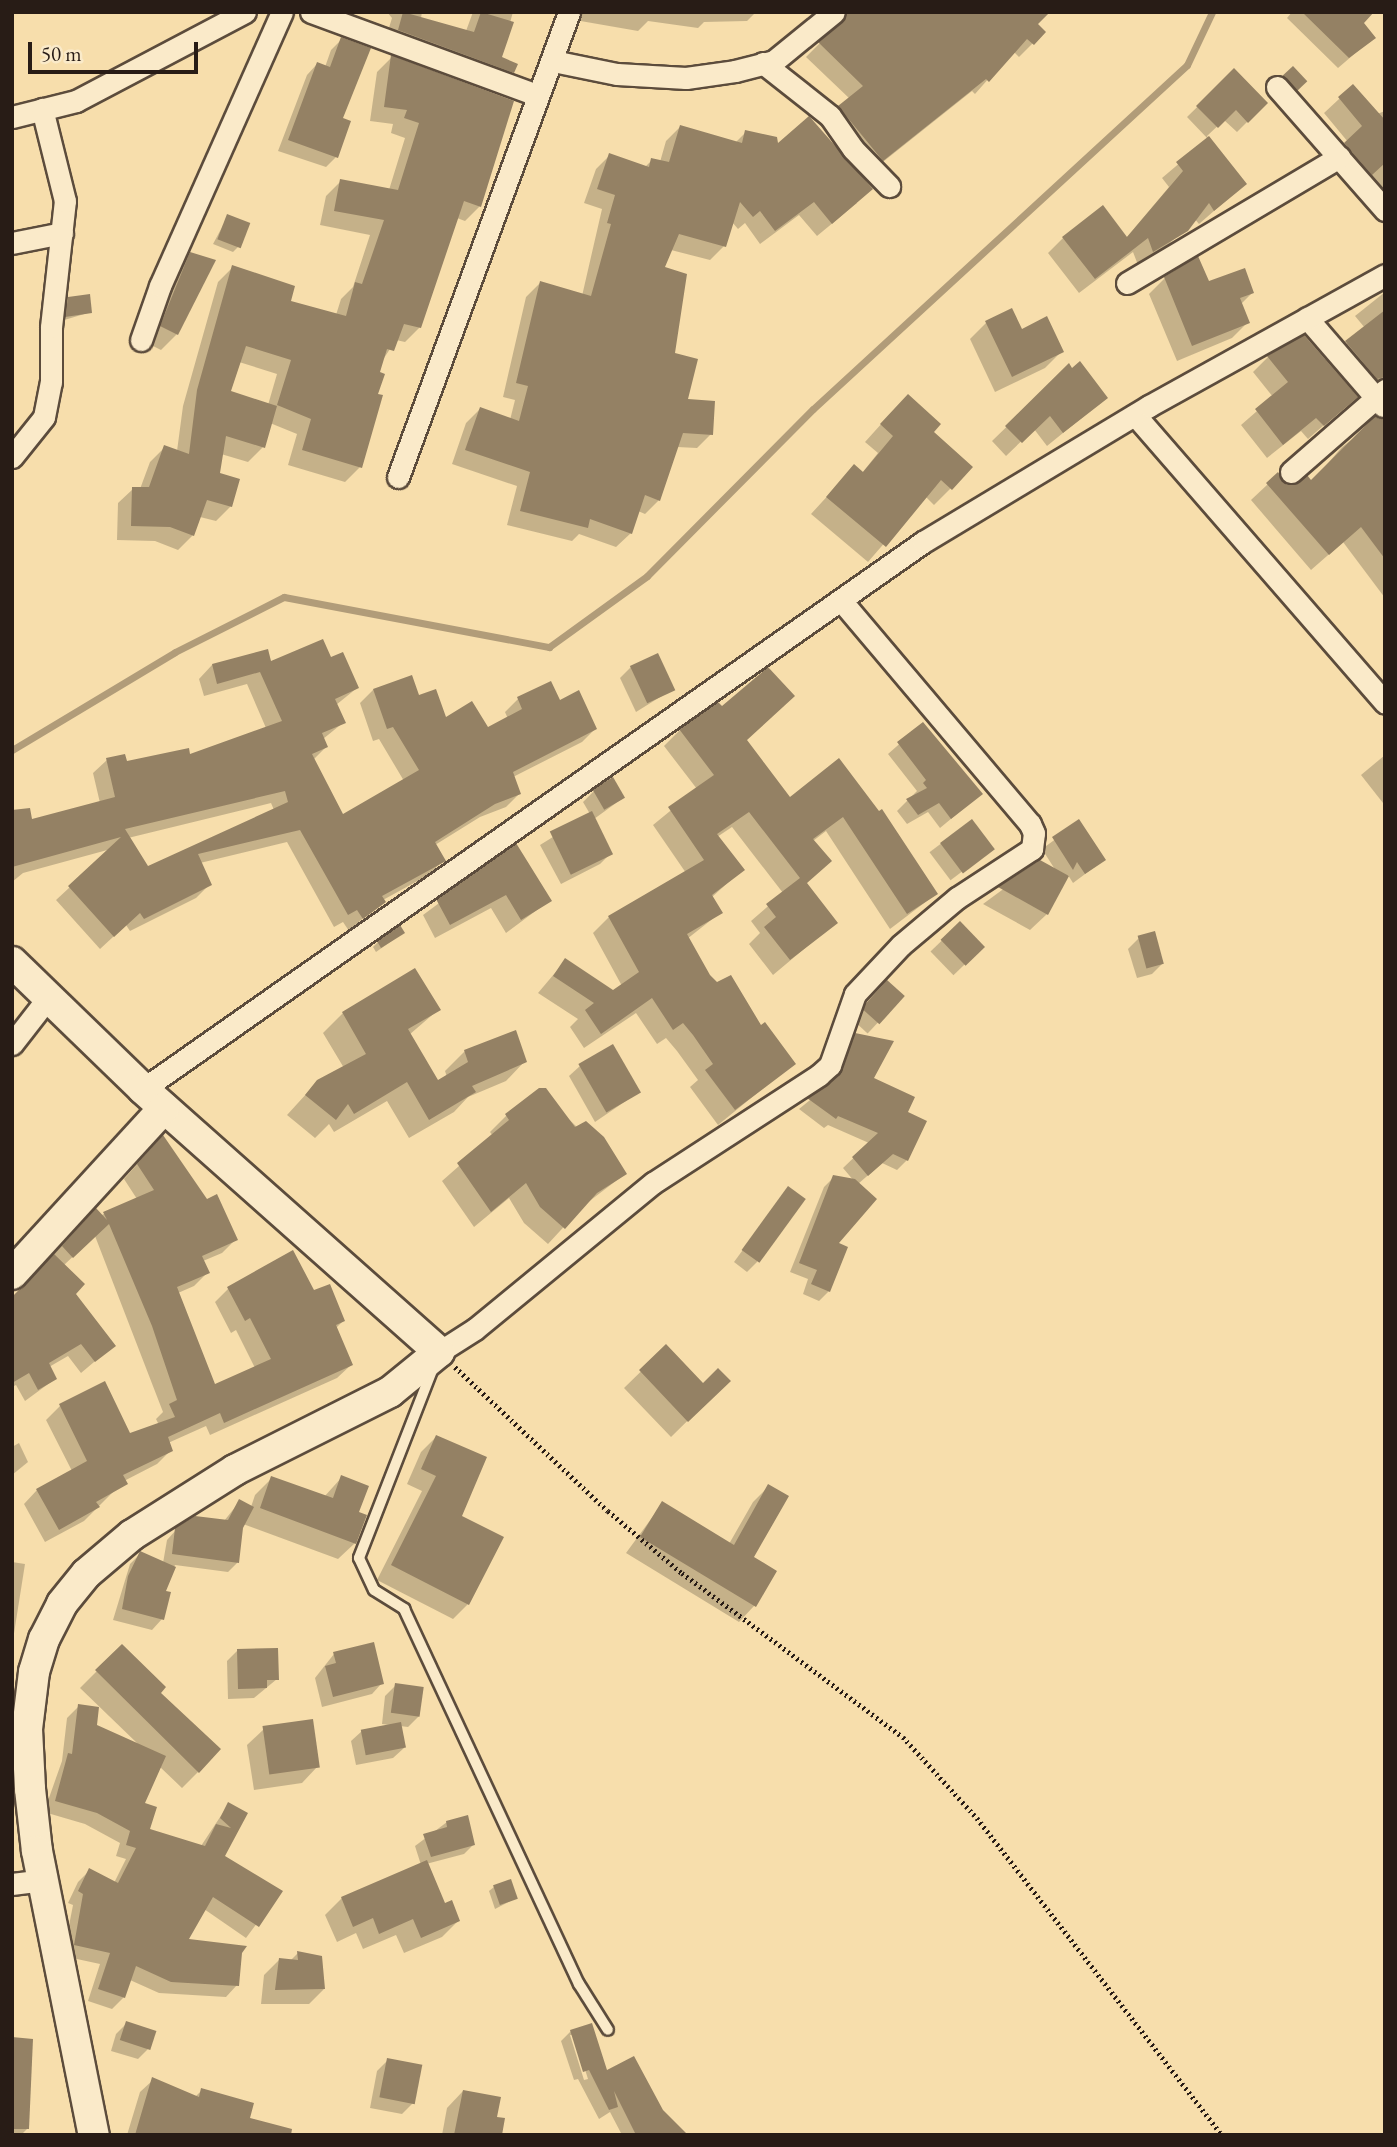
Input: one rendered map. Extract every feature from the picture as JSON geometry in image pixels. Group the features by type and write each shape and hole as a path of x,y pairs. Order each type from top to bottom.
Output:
{"main road":[{"path":"12,962 47,999 153,1099 439,1352 390,1392 235,1469 132,1535 86,1574 62,1604 34,1672 27,1728 43,1880 94,2135"},
{"path":"12,1274 153,1099"}],"street":[{"path":"12,117 76,100 245,12"},
{"path":"141,340 160,286 282,12"},
{"path":"312,12 537,95"},
{"path":"398,477 569,12"},
{"path":"553,61 617,74 686,78 774,61 834,12"},
{"path":"763,63 830,116 853,149 889,186"},
{"path":"1277,87 1385,210"},
{"path":"12,457 44,417 65,201 61,172 42,109"},
{"path":"1127,283 1339,157"},
{"path":"12,243 62,233"},
{"path":"153,1099 923,542 1135,415 1385,275"},
{"path":"1291,472 1382,399 1307,318"},
{"path":"1135,415 1385,703"},
{"path":"439,1352 475,1329 653,1182 819,1075 830,1065 855,994 911,937 1032,849 1034,833 1030,824 841,600"},
{"path":"12,1044 47,999"},
{"path":"12,1884 43,1880"}],"lane":[{"path":"439,1352 359,1558 374,1590 404,1609 579,1984 608,2030"}],"path":[{"path":"439,1352 650,1546 903,1737 977,1818 1222,2135"}],"building":[{"path":"403,12 474,32 481,12 514,22 502,57 518,64 514,73 398,30"},
{"path":"847,12 1050,12 1038,24 1046,32 1034,45 1027,39 989,82 986,79 883,161 838,106 863,86 818,42 842,22"},
{"path":"1302,12 1374,12 1364,23 1376,38 1349,58"},
{"path":"341,37 371,48 343,118 351,121 338,158 288,140 317,62 330,67"},
{"path":"391,55 514,101 481,207 464,201 421,328 404,324 394,351 387,349 380,372 385,374 378,394 383,395 362,468 302,450 311,419 277,405 291,360 246,346 231,391 277,406 265,448 226,436 220,473 240,479 232,507 207,500 194,536 170,527 131,526 132,487 149,487 164,445 189,454 197,390 232,265 295,286 291,301 346,316 355,282 362,284 384,220 334,211 340,179 398,190 419,123 404,118 407,110 384,107"},
{"path":"1293,66 1307,81 1297,91 1283,76"},
{"path":"1234,68 1268,103 1248,123 1236,110 1218,128 1196,106"},
{"path":"1353,84 1385,120 1385,163 1372,175 1344,143 1362,126 1338,97"},
{"path":"809,116 873,189 832,224 814,202 775,231 760,211 753,217 740,202 726,247 679,234 665,267 687,274 675,353 698,359 688,399 715,401 713,435 683,433 660,501 645,495 632,534 590,519 588,528 520,511 530,472 465,450 480,407 519,421 528,386 516,383 540,281 591,296 611,224 607,223 615,195 597,189 609,153 649,167 651,158 669,162 680,125 742,143 745,130 777,137 778,143"},
{"path":"1209,136 1247,184 1214,211 1209,203 1188,231 1153,252 1148,238 1095,279 1062,237 1103,205 1127,237 1183,171 1176,162"},
{"path":"227,214 250,223 241,248 217,239"},
{"path":"190,252 216,260 178,335 160,326"},
{"path":"1198,256 1209,281 1245,268 1254,293 1240,298 1250,323 1192,346 1164,277"},
{"path":"90,294 92,313 65,317 68,297"},
{"path":"1012,308 1022,329 1047,316 1064,352 1012,377 985,321"},
{"path":"1385,310 1385,377 1377,379 1345,341"},
{"path":"1304,335 1358,397 1324,426 1316,418 1283,445 1255,409 1288,382 1267,356"},
{"path":"1080,361 1108,398 1063,433 1050,416 1022,443 1005,426 1069,363 1072,368"},
{"path":"908,394 941,424 934,432 973,467 952,490 941,480 886,547 826,497 854,464 863,472 893,436 880,424"},
{"path":"1375,416 1385,419 1385,559 1361,527 1329,555 1266,483 1278,472 1287,485 1307,475 1311,480"},
{"path":"323,639 331,657 343,652 359,688 335,699 346,723 322,733 328,747 312,754 343,814 419,770 393,727 387,729 373,689 412,675 419,695 436,689 446,717 472,701 488,727 522,709 517,697 551,681 560,700 579,690 597,729 513,772 521,794 495,804 435,842 446,861 382,896 386,902 363,919 357,910 348,915 300,830 198,854 212,885 144,919 140,913 114,937 68,886 121,837 12,867 12,810 30,808 32,819 115,797 106,758 125,754 127,761 189,748 190,754 282,721 260,672 217,684 212,664 268,649 271,661","holes":["285,791 288,802 148,866 125,829"]},
{"path":"658,653 675,690 647,703 630,666"},
{"path":"768,667 795,696 747,740 790,797 839,758 879,811 882,809 938,894 907,914 843,817 813,839 832,861 807,883 838,923 790,960 764,927 776,917 766,904 800,878 749,812 717,834 745,870 712,895 723,913 687,934 710,975 717,982 731,975 761,1025 765,1022 796,1064 735,1110 705,1070 713,1064 693,1035 683,1023 673,1030 652,998 601,1034 585,1010 594,1003 553,976 565,958 613,990 639,972 608,916 704,860 668,807 714,775 679,729 718,702 722,706"},
{"path":"923,722 983,794 951,819 939,803 918,815 906,799 927,788 923,783 926,780 897,742"},
{"path":"613,777 625,798 604,810 592,789"},
{"path":"592,811 613,854 571,875 550,832"},
{"path":"972,819 995,849 963,873 940,843"},
{"path":"1079,819 1106,860 1085,874 1077,862 1073,870 1052,837"},
{"path":"516,843 552,901 521,920 506,895 450,925 436,899"},
{"path":"1040,860 1069,876 1048,915 998,887"},
{"path":"960,921 985,947 966,966 941,940"},
{"path":"400,925 405,933 381,948 377,941"},
{"path":"1155,931 1164,964 1146,969 1138,936"},
{"path":"415,968 441,1010 408,1029 438,1080 468,1062 464,1050 516,1030 527,1062 472,1086 476,1092 429,1120 407,1082 354,1114 348,1104 336,1120 305,1095 317,1080 366,1054 342,1012"},
{"path":"887,980 905,996 879,1024 862,1008"},
{"path":"855,1033 894,1041 874,1078 915,1097 908,1112 927,1121 908,1161 893,1154 868,1176 852,1157 878,1133 838,1116 836,1119 807,1098 839,1074"},
{"path":"613,1044 641,1092 606,1112 578,1064"},
{"path":"539,1088 546,1088 575,1127 586,1121 604,1137 627,1174 597,1193 565,1229 540,1207 526,1183 491,1212 457,1163 509,1120 505,1114"},
{"path":"163,1135 207,1199 217,1194 238,1240 202,1256 210,1273 177,1287 215,1384 271,1359 250,1318 245,1321 227,1287 293,1250 314,1290 330,1284 345,1321 336,1325 353,1365 224,1423 220,1413 168,1437 173,1451 123,1475 128,1484 96,1502 100,1507 59,1530 36,1489 87,1461 59,1404 105,1381 130,1433 175,1417 169,1404 177,1400 152,1326 109,1224 73,1258 62,1246 96,1208 107,1220 103,1212 154,1190 137,1164"},
{"path":"833,1175 855,1179 877,1199 839,1243 848,1247 830,1292 811,1284 817,1270 799,1263"},
{"path":"788,1186 806,1199 759,1263 742,1250"},
{"path":"54,1254 85,1284 76,1294 116,1346 95,1362 81,1344 49,1363 57,1379 38,1390 29,1373 12,1383 12,1297"},
{"path":"666,1344 703,1383 718,1368 731,1381 688,1422 639,1370"},
{"path":"436,1435 487,1457 462,1516 504,1537 469,1605 391,1565 436,1476 421,1469"},
{"path":"341,1475 369,1486 359,1512 367,1515 356,1544 260,1508 271,1476 333,1498"},
{"path":"768,1484 789,1496 754,1557 777,1571 756,1607 640,1537 662,1501 734,1545"},
{"path":"239,1499 254,1507 243,1528 239,1563 172,1554 175,1528 195,1516 228,1520"},
{"path":"140,1551 176,1567 166,1591 171,1592 164,1620 122,1609 128,1576"},
{"path":"374,1642 384,1684 333,1697 325,1666 336,1663 333,1652"},
{"path":"122,1644 166,1687 161,1693 221,1749 199,1773 95,1670"},
{"path":"278,1648 279,1680 267,1680 267,1688 238,1689 237,1649"},
{"path":"395,1683 424,1687 420,1717 391,1713"},
{"path":"78,1704 99,1707 97,1725 166,1756 145,1803 157,1807 150,1829 205,1846 216,1824 231,1828 220,1818 228,1802 248,1813 225,1856 283,1891 259,1927 213,1897 189,1939 247,1946 242,1953 239,1986 171,1982 136,1966 125,1998 98,1989 110,1953 74,1945 83,1894 78,1891 89,1868 118,1883 136,1848 126,1845 130,1831 97,1813 55,1801 68,1753 72,1754"},
{"path":"313,1719 320,1768 269,1775 262,1726"},
{"path":"401,1722 406,1748 366,1755 361,1730"},
{"path":"468,1815 475,1845 431,1857 423,1834 447,1827 446,1821"},
{"path":"427,1860 445,1903 452,1900 460,1921 421,1938 413,1919 379,1934 373,1918 353,1927 341,1897"},
{"path":"511,1879 518,1899 500,1905 493,1885"},
{"path":"297,1951 322,1956 325,1989 275,1990 279,1958 298,1960"},
{"path":"126,2021 156,2031 150,2050 120,2040"},
{"path":"592,2023 607,2070 634,2056 663,2110 688,2135 636,2135 614,2091 618,2107 609,2110 589,2070 583,2072 570,2030"},
{"path":"12,2037 33,2039 29,2129 12,2129"},
{"path":"387,2058 422,2065 415,2104 379,2097"},
{"path":"152,2077 199,2097 201,2088 254,2103 250,2118 292,2129 291,2135 135,2135"},
{"path":"463,2090 501,2097 497,2117 505,2118 502,2135 454,2135"}],"waterway":[{"path":"12,750 175,652 284,597 549,647 647,576 813,409 1187,65 1212,12"}]}
